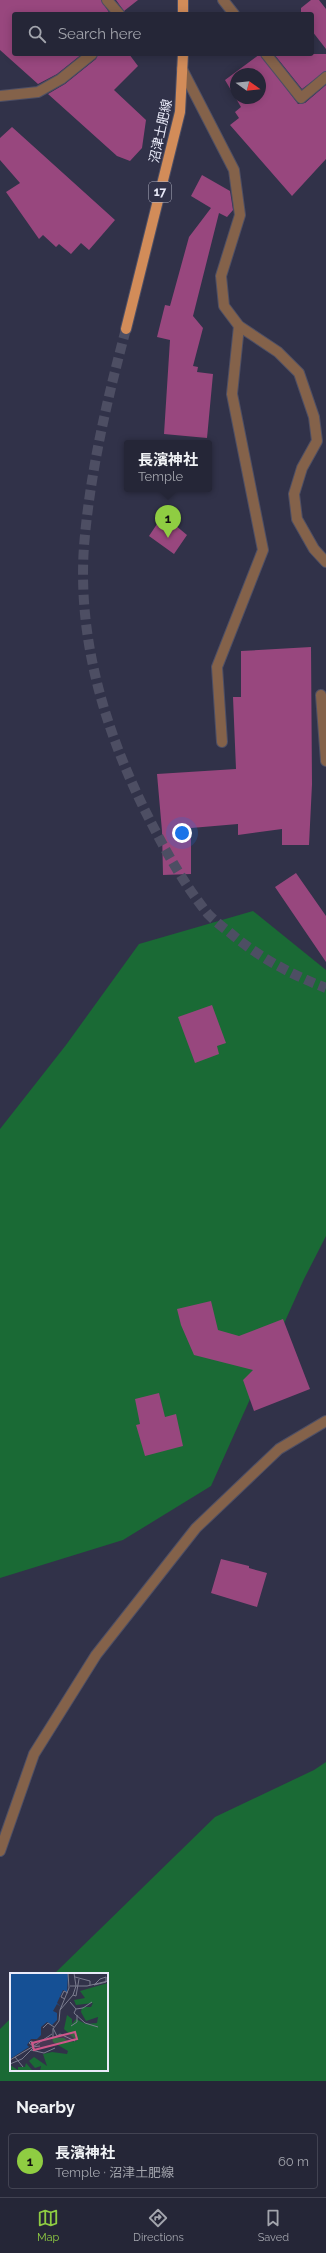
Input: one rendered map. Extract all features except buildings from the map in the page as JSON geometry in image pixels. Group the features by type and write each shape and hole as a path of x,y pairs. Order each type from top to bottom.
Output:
{"main road":[{"path":"183,0 183,12"},
{"name":"沼津土肥線","path":"126,329 180,112 183,56"}],"street":[{"path":"107,0 118,12"},
{"path":"223,0 232,12"},
{"path":"0,96 38,92 61,80 90,56"},
{"path":"268,56 301,98 326,77"},
{"path":"182,69 234,170 240,215 221,276 224,306 239,326 278,352 300,373 314,417 317,441 302,468 294,494 297,519 314,549 326,562"},
{"path":"222,742 217,667 263,550 232,394 239,326"},
{"path":"321,695 326,761"},
{"path":"0,1851 34,1754 96,1655 196,1528 279,1449 326,1421"}],"green space":[{"path":"253,911 326,970 326,1236 304,1279 211,1486 123,1540 0,1578 0,1129 66,1045 139,944"},
{"path":"326,1762 326,2081 0,2081 0,2029 10,2019 10,2071 108,2071 108,1973 55,1973 215,1817 314,1770"}],"tunnel":[{"path":"126,329 100,436 90,491 84,546 83,583 91,657 110,728 138,797 155,830 186,884 208,914 239,940 263,957 287,971 326,988"}],"place":[{"name":"長濱神社","path":"168,538"}]}
